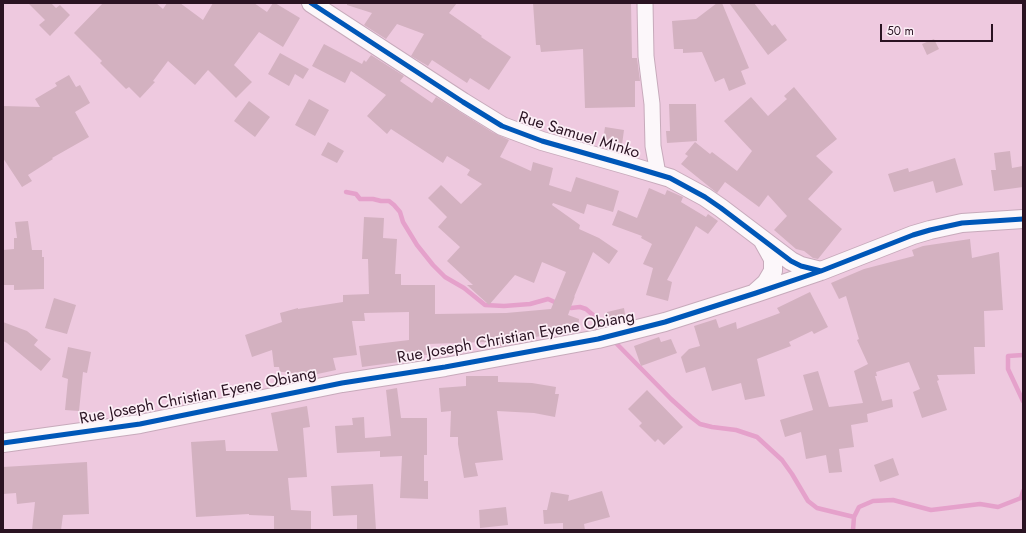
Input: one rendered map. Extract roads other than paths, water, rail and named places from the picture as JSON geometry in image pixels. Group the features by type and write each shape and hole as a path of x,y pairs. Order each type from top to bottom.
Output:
{"street":[{"name":"Rue Samuel Minko","path":"311,3 502,126 542,141 670,178 704,197 741,222 791,261 801,266 821,271"},
{"path":"645,3 646,56 652,104 653,146 658,174"},
{"name":"Rue Joseph Christian Eyene Obiang","path":"3,443 140,424 342,383 396,373 445,367 598,339 665,322 756,293 821,271 913,236 949,225 981,221 1023,219"},
{"path":"756,293 766,283 773,271 773,259 768,248 760,237"}],"waterway":[{"path":"346,192 356,194 360,199 389,201 394,205 400,212 403,222 417,245 433,265 445,277 464,288 485,305 504,306 530,304 548,299 559,304"},
{"path":"566,306 571,308 580,307 586,309 607,332"},
{"path":"613,340 671,399 700,424 736,430 757,437 782,460 808,501 817,508 854,517"},
{"path":"1023,355 1008,356 1008,369 1023,401"},
{"path":"853,530 854,517 859,507 873,501 893,500 931,510 980,504 998,507 1021,498 1023,491"}]}
